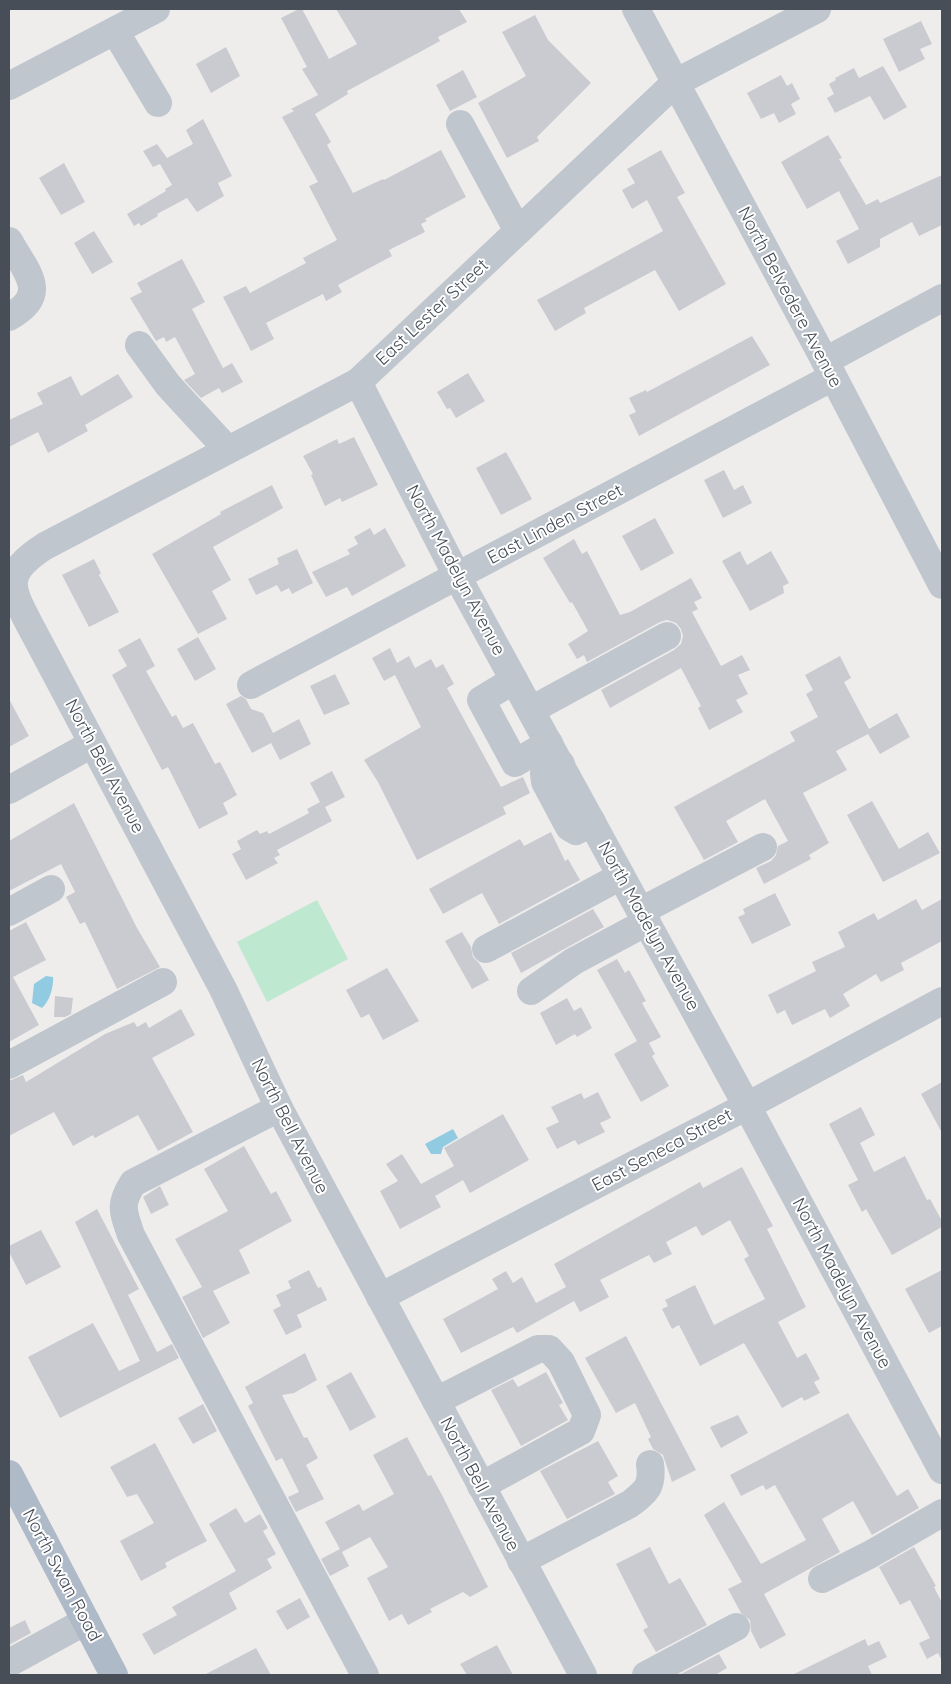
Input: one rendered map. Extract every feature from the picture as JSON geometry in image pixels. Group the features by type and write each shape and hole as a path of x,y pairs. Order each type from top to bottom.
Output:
{"main road":[{"name":"North Swan Road","path":"11,1482 114,1675"}],"street":[{"path":"9,86 156,9"},
{"name":"North Belvedere Avenue","path":"636,9 829,369 934,552 942,585"},
{"name":"East Lester Street","path":"12,571 29,556 45,546 227,448 358,382 675,83 817,9"},
{"path":"115,30 158,103"},
{"path":"460,124 518,231"},
{"path":"9,241 33,285 31,298 24,308 9,317"},
{"name":"East Linden Street","path":"251,685 457,576 829,369 942,298"},
{"path":"139,345 168,385 227,448"},
{"name":"North Madelyn Avenue","path":"358,382 457,576 747,1106 942,1470"},
{"name":"North Bell Avenue","path":"12,571 12,586 18,602 223,988 279,1108 583,1675"},
{"path":"531,710 667,636"},
{"path":"514,680 481,700 515,763 555,754"},
{"path":"9,790 92,744"},
{"path":"531,992 574,961 644,917 763,847"},
{"path":"486,950 621,876"},
{"path":"9,912 51,889"},
{"path":"9,1065 163,982"},
{"name":"East Seneca Street","path":"380,1297 747,1106 942,1001"},
{"path":"279,1108 133,1184 123,1199 125,1217 131,1235 365,1675"},
{"path":"436,1401 538,1348 549,1349 562,1362 587,1415 581,1431 481,1486"},
{"path":"521,1561 630,1504 646,1491 652,1478 650,1464"},
{"path":"822,1579 871,1554 942,1513"},
{"path":"9,1663 86,1621"},
{"path":"646,1675 736,1627"}],"green space":[{"path":"317,900 348,959 267,1002 237,942"}],"water":[{"path":"46,976 53,977 53,985 51,994 42,1008 32,1003 34,984"},
{"path":"453,1129 458,1138 443,1147 441,1154 431,1154 425,1144"}],"building":[{"path":"302,9 329,59 357,44 336,9 459,9 467,22 438,37 440,41 347,91 348,94 315,114 331,142 327,145 353,193 384,180 441,150 466,197 425,219 427,221 421,224 425,232 389,250 392,256 338,285 342,292 326,301 323,294 266,323 274,339 251,351 223,297 246,286 250,293 306,263 303,258 337,240 309,186 318,182 282,117 294,111 291,109 318,95 302,69 307,67 281,18"},
{"path":"535,15 548,40 591,83 537,137 539,141 507,158 478,103 526,76 502,32"},
{"path":"921,21 932,44 920,49 925,59 899,72 883,39"},
{"path":"226,47 240,76 211,93 196,64"},
{"path":"883,66 907,107 884,120 870,96 835,113 827,98 834,94 829,84 836,80 835,78 854,68 859,78"},
{"path":"463,70 477,97 450,111 436,85"},
{"path":"781,75 787,86 792,83 800,99 791,104 796,114 779,123 774,113 761,119 747,93"},
{"path":"203,119 232,176 218,183 224,196 197,212 187,198 157,214 158,216 141,226 139,223 134,226 127,214 166,191 165,189 172,185 160,164 153,167 143,151 157,144 167,158 193,144 186,130"},
{"path":"828,135 842,158 839,159 866,205 878,199 880,203 942,175 942,225 919,236 912,222 880,239 880,247 848,264 836,241 859,229 839,191 807,209 781,162"},
{"path":"661,150 685,193 677,197 726,284 679,311 655,270 584,308 586,313 555,331 537,300 663,231 647,200 632,209 622,190 635,183 627,169"},
{"path":"64,163 85,202 61,215 39,178"},
{"path":"94,231 113,262 92,274 74,243"},
{"path":"182,259 205,302 192,309 223,368 232,363 243,382 222,393 219,388 201,398 184,380 195,374 175,337 166,342 164,337 156,341 130,298 142,292 137,283"},
{"path":"752,336 770,365 639,436 629,415 636,412 629,398 646,390 647,392"},
{"path":"468,373 485,401 456,418 450,408 447,409 437,392"},
{"path":"118,374 133,397 85,425 88,431 48,453 38,432 9,447 9,420 43,404 37,393 71,376 81,396"},
{"path":"354,437 378,485 342,502 340,498 325,506 311,475 313,474 303,456 337,439 339,444"},
{"path":"506,452 532,499 501,515 476,468"},
{"path":"724,470 734,490 743,485 752,503 723,518 704,480"},
{"path":"272,485 283,508 213,547 231,580 212,591 227,619 198,634 152,554 221,514 220,512"},
{"path":"655,518 674,553 641,571 622,536"},
{"path":"370,528 374,535 385,528 406,566 352,596 347,587 326,597 312,572 350,554 347,550 358,544 354,537"},
{"path":"574,539 582,554 587,551 620,615 630,612 691,578 702,598 694,602 698,609 692,612 721,666 742,655 750,670 738,675 748,694 736,700 743,712 709,730 698,708 701,706 681,668 610,708 601,690 674,650 681,644 683,636 681,629 676,623 667,620 587,662 584,655 577,659 568,644 588,631 572,602 570,603 543,558"},
{"path":"297,549 313,583 292,594 289,588 281,592 277,585 256,595 248,579 279,564 277,558"},
{"path":"740,551 747,565 771,551 789,583 783,586 784,593 750,611 722,561"},
{"path":"94,559 101,573 99,575 119,612 89,627 62,575"},
{"path":"198,637 216,669 195,681 177,649"},
{"path":"140,638 155,666 146,671 172,717 176,715 183,728 193,723 215,764 220,762 237,795 223,803 228,814 199,829 168,767 162,770 112,675 127,666 118,650"},
{"path":"390,648 397,663 409,656 415,668 431,659 436,668 443,664 454,684 447,688 501,787 523,777 530,793 503,807 506,814 417,860 378,782 364,760 421,727 395,675 384,681 372,658"},
{"path":"840,656 851,678 844,682 869,729 897,713 910,737 880,754 868,734 836,751 847,770 803,793 829,843 809,855 811,859 764,884 756,868 771,861 776,855 778,846 788,841 765,799 726,821 738,842 704,860 674,807 795,741 790,732 818,717 806,694 813,690 805,675"},
{"path":"335,674 350,704 324,715 310,686"},
{"path":"241,696 246,699 251,709 263,713 273,733 299,719 311,744 280,760 271,743 252,753 226,704"},
{"path":"9,699 29,736 9,747"},
{"path":"332,771 345,797 325,807 332,821 277,850 280,855 274,858 278,863 246,880 232,854 241,849 237,841 257,830 260,834 267,831 269,834 309,813 307,809 320,802 310,783"},
{"path":"872,801 899,849 928,832 940,853 883,882 847,815"},
{"path":"74,803 137,928 160,967 117,989 85,922 80,924 66,897 75,892 61,864 9,891 9,841"},
{"path":"551,832 565,861 568,859 580,880 499,924 482,893 443,914 429,889 520,839 524,846"},
{"path":"775,893 791,925 752,944 738,917 745,914 743,909"},
{"path":"916,899 922,910 942,899 942,941 901,963 904,970 881,982 876,974 843,994 850,1006 830,1018 825,1009 792,1025 785,1010 777,1014 768,995 816,971 812,962 845,947 838,932 874,913 878,920"},
{"path":"593,909 604,927 521,973 511,953"},
{"path":"26,922 46,960 13,977 39,1025 9,1042 9,931"},
{"path":"462,932 471,947 473,957 489,980 472,989 445,941"},
{"path":"617,959 625,973 629,970 646,1001 642,1003 661,1037 649,1043 655,1054 652,1056 669,1086 641,1102 614,1054 637,1041 597,970"},
{"path":"387,968 419,1021 383,1040 369,1014 361,1018 346,990"},
{"path":"55,996 73,998 71,1014 65,1017 54,1017"},
{"path":"567,998 574,1011 581,1007 592,1028 577,1037 575,1034 556,1045 540,1013"},
{"path":"181,1009 195,1035 152,1058 193,1132 158,1151 138,1115 95,1138 93,1135 73,1146 54,1112 9,1136 9,1081 23,1075 26,1082 105,1034 134,1022 137,1027 146,1022 149,1028"},
{"path":"942,1082 942,1133 921,1094"},
{"path":"598,1092 611,1118 600,1123 605,1132 578,1145 575,1140 557,1149 546,1128 559,1122 551,1107 581,1093 584,1099"},
{"path":"861,1107 875,1135 860,1143 874,1172 905,1156 927,1200 930,1199 942,1221 942,1227 892,1255 866,1209 862,1212 848,1185 858,1180 829,1124"},
{"path":"503,1114 529,1160 470,1193 463,1180 435,1196 441,1207 400,1229 380,1191 398,1181 386,1164 402,1154 421,1184 454,1166 444,1148"},
{"path":"244,1146 271,1194 276,1191 292,1221 239,1250 250,1273 213,1291 230,1323 203,1338 182,1297 202,1287 175,1239 228,1211 204,1169"},
{"path":"742,1167 773,1226 767,1229 806,1307 778,1322 797,1358 806,1353 820,1379 814,1382 820,1393 804,1401 802,1397 782,1408 744,1343 700,1366 679,1325 672,1329 662,1309 668,1306 665,1300 695,1285 714,1325 765,1299 744,1259 749,1256 730,1220 702,1236 696,1226 666,1242 672,1254 654,1263 649,1255 600,1280 609,1297 580,1312 574,1301 517,1333 513,1327 461,1353 443,1319 498,1289 492,1279 506,1271 513,1283 522,1277 536,1303 566,1287 554,1264 700,1182 703,1188"},
{"path":"160,1186 169,1205 151,1214 143,1197"},
{"path":"97,1209 139,1289 128,1295 157,1352 172,1344 179,1358 60,1418 28,1357 93,1323 119,1371 140,1361 75,1222"},
{"path":"41,1230 61,1267 26,1285 9,1252 9,1246"},
{"path":"309,1270 318,1288 321,1287 327,1300 297,1315 302,1327 286,1335 273,1310 281,1306 276,1295 291,1288 288,1281"},
{"path":"942,1270 942,1326 929,1333 905,1289"},
{"path":"626,1336 696,1470 672,1482 663,1455 653,1449 648,1439 651,1437 635,1403 616,1413 585,1358"},
{"path":"305,1353 317,1380 294,1393 282,1395 304,1438 307,1437 318,1458 306,1465 324,1499 296,1512 288,1497 299,1492 282,1458 276,1461 248,1406 253,1403 245,1387"},
{"path":"351,1372 376,1417 350,1431 326,1386"},
{"path":"546,1372 563,1403 559,1405 568,1420 521,1446 491,1390 513,1379 518,1387"},
{"path":"203,1404 217,1431 193,1444 178,1418"},
{"path":"848,1413 897,1496 908,1489 919,1508 872,1535 853,1501 822,1519 840,1552 764,1594 786,1635 760,1649 751,1631 750,1620 741,1613 728,1589 742,1582 704,1515 724,1502 761,1564 806,1540 775,1485 766,1490 763,1485 741,1496 730,1475"},
{"path":"738,1415 748,1433 721,1448 710,1427"},
{"path":"407,1437 428,1476 431,1475 442,1495 488,1587 470,1597 463,1592 430,1609 432,1612 408,1625 402,1614 389,1621 367,1578 388,1567 370,1537 342,1552 349,1566 330,1576 321,1559 340,1549 325,1522 359,1504 363,1511 394,1494 373,1455"},
{"path":"598,1441 618,1476 608,1482 615,1494 567,1519 540,1471"},
{"path":"155,1443 207,1541 165,1563 167,1567 141,1581 120,1541 154,1523 137,1494 127,1497 110,1467"},
{"path":"236,1508 245,1523 260,1514 268,1528 263,1531 276,1554 267,1559 272,1568 229,1593 237,1609 154,1655 142,1634 177,1615 172,1607 236,1571 209,1524"},
{"path":"650,1547 669,1584 680,1578 707,1625 656,1652 643,1630 648,1627 616,1564"},
{"path":"914,1547 936,1586 934,1587 942,1603 942,1661 938,1653 927,1659 919,1643 930,1638 910,1600 900,1605 879,1567"},
{"path":"300,1598 310,1617 287,1630 276,1611"},
{"path":"25,1620 31,1633 9,1645 9,1628"},
{"path":"865,1639 868,1646 879,1641 887,1657 868,1666 872,1675 792,1675"},
{"path":"497,1645 513,1675 467,1675 460,1664"},
{"path":"256,1648 271,1675 204,1675"},
{"path":"719,1654 727,1668 715,1675 679,1675"}]}
